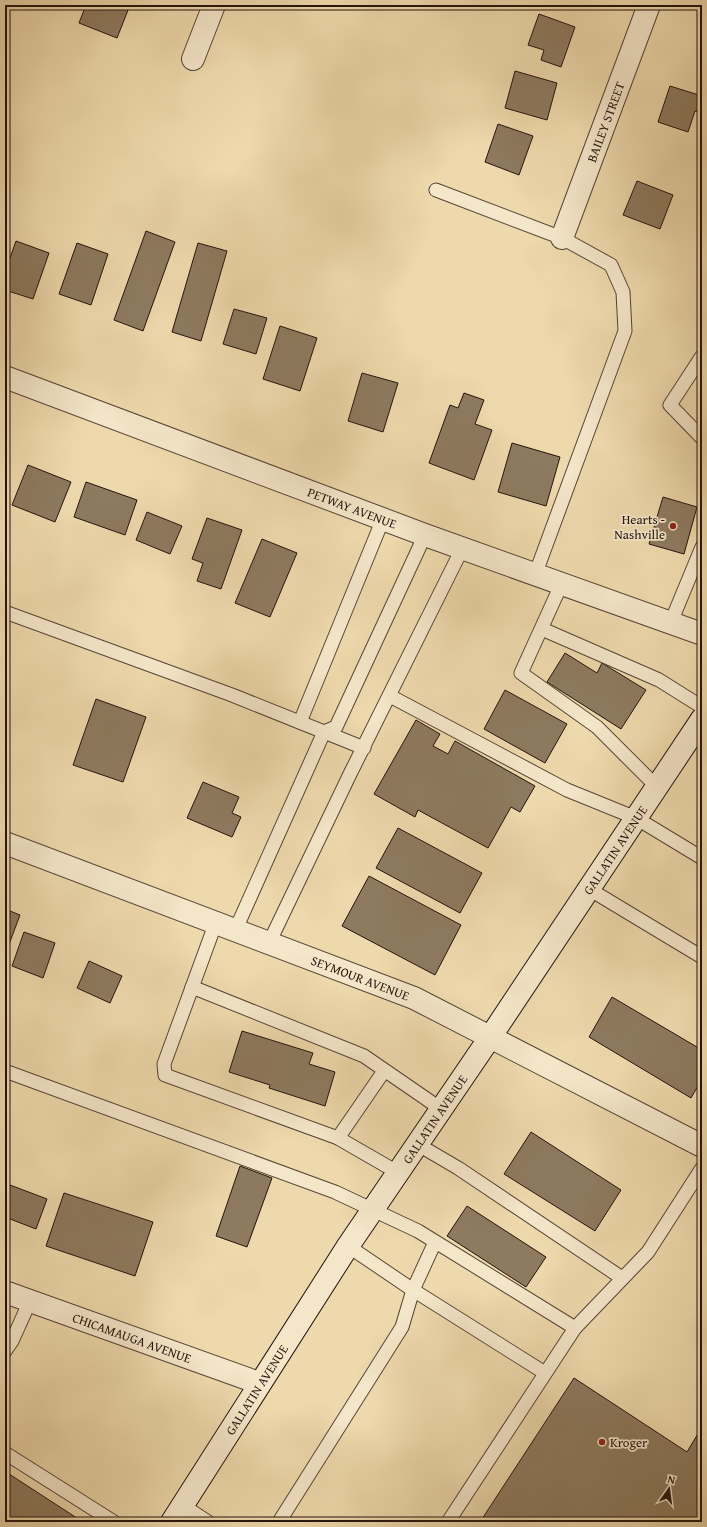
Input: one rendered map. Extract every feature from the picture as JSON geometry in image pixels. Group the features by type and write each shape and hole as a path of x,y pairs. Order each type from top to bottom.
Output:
{"street":[{"path":"193,59 214,5"},
{"name":"BAILEY STREET","path":"562,238 649,5"},
{"name":"PETWAY AVENUE","path":"5,376 462,549 702,634"},
{"name":"GALLATIN AVENUE","path":"177,1514 259,1383 348,1246 491,1036 702,719"},
{"name":"SEYMOUR AVENUE","path":"5,842 414,998 491,1036 702,1146"},
{"name":"CHICAMAUGA AVENUE","path":"5,1292 259,1383"}],"lane":[{"path":"436,190 562,238 611,265 623,292 625,331 535,575"},
{"path":"702,356 670,405 702,438"},
{"path":"300,722 383,518"},
{"path":"397,1172 338,1138 165,1075 164,1064 192,987 225,927 324,732 336,727 425,535"},
{"path":"671,622 702,547"},
{"path":"269,943 462,549"},
{"path":"561,585 542,630 521,672 597,727 657,787"},
{"path":"5,612 300,722 364,748"},
{"path":"542,630 659,680 702,707"},
{"path":"390,696 567,790 636,818 702,858"},
{"path":"589,888 702,956"},
{"path":"192,987 364,1056 441,1109"},
{"path":"5,1071 335,1192 374,1209 418,1231 575,1328"},
{"path":"338,1138 384,1071"},
{"path":"417,1144 458,1168 622,1278"},
{"path":"448,1522 544,1373 575,1328 648,1252 702,1168"},
{"path":"280,1522 402,1327 413,1290 435,1242"},
{"path":"348,1246 413,1290 544,1373"},
{"path":"5,1351 12,1341 30,1301"},
{"path":"5,1453 114,1522"},
{"path":"177,1514 208,1522"}],"building":[{"path":"86,5 130,5 117,38 79,23"},
{"path":"539,14 575,27 561,67 541,60 544,50 528,45"},
{"path":"515,71 557,83 547,120 505,108"},
{"path":"670,86 702,96 702,113 695,111 688,132 658,122"},
{"path":"498,124 533,136 519,175 485,162"},
{"path":"637,181 673,195 660,229 623,215"},
{"path":"146,231 175,242 143,331 114,320"},
{"path":"16,241 49,253 33,299 5,290 5,272"},
{"path":"77,243 108,254 91,305 59,294"},
{"path":"198,243 227,251 201,341 172,332"},
{"path":"234,309 267,318 256,354 223,344"},
{"path":"280,326 317,338 300,391 263,379"},
{"path":"362,373 398,383 383,432 348,421"},
{"path":"464,393 484,400 475,424 492,430 474,480 429,463 450,405 458,408"},
{"path":"512,443 560,457 546,506 498,492"},
{"path":"28,465 71,482 55,522 12,505"},
{"path":"86,482 137,500 125,535 74,517"},
{"name":"Hearts - Nashville","path":"663,497 697,507 684,554 649,544"},
{"path":"147,512 182,526 170,554 136,540"},
{"path":"207,518 242,530 221,589 197,581 203,563 192,559"},
{"path":"262,539 297,553 270,617 235,603"},
{"path":"565,653 597,673 602,663 646,690 621,729 547,682"},
{"path":"505,690 567,724 545,763 484,729"},
{"path":"96,699 146,717 123,782 73,765"},
{"path":"416,720 440,734 433,746 448,754 455,741 535,786 520,812 511,807 488,848 418,810 415,817 374,794"},
{"path":"203,782 239,797 232,813 241,817 232,837 187,818"},
{"path":"702,821 702,831 697,828"},
{"path":"398,828 482,873 460,913 376,868"},
{"path":"369,876 461,925 435,975 342,926"},
{"path":"702,907 702,919 697,916"},
{"path":"5,909 20,915 5,955"},
{"path":"24,932 55,943 43,978 12,966"},
{"path":"89,961 122,976 110,1003 77,988"},
{"path":"612,997 702,1050 702,1079 691,1098 589,1037"},
{"path":"242,1031 313,1053 309,1064 335,1072 325,1106 269,1088 270,1085 229,1072"},
{"path":"531,1132 621,1190 595,1231 504,1174"},
{"path":"240,1166 272,1178 247,1247 216,1236"},
{"path":"10,1185 47,1199 36,1229 5,1217 5,1199"},
{"path":"64,1193 153,1222 135,1276 46,1246"},
{"path":"467,1206 546,1257 526,1287 447,1236"},
{"name":"Kroger","path":"574,1378 687,1452 702,1427 702,1517 698,1522 480,1522"},
{"path":"6,1472 83,1522 5,1522"}],"place":[{"name":"Hearts - Nashville","path":"673,526"},
{"name":"Kroger","path":"602,1442"}]}
